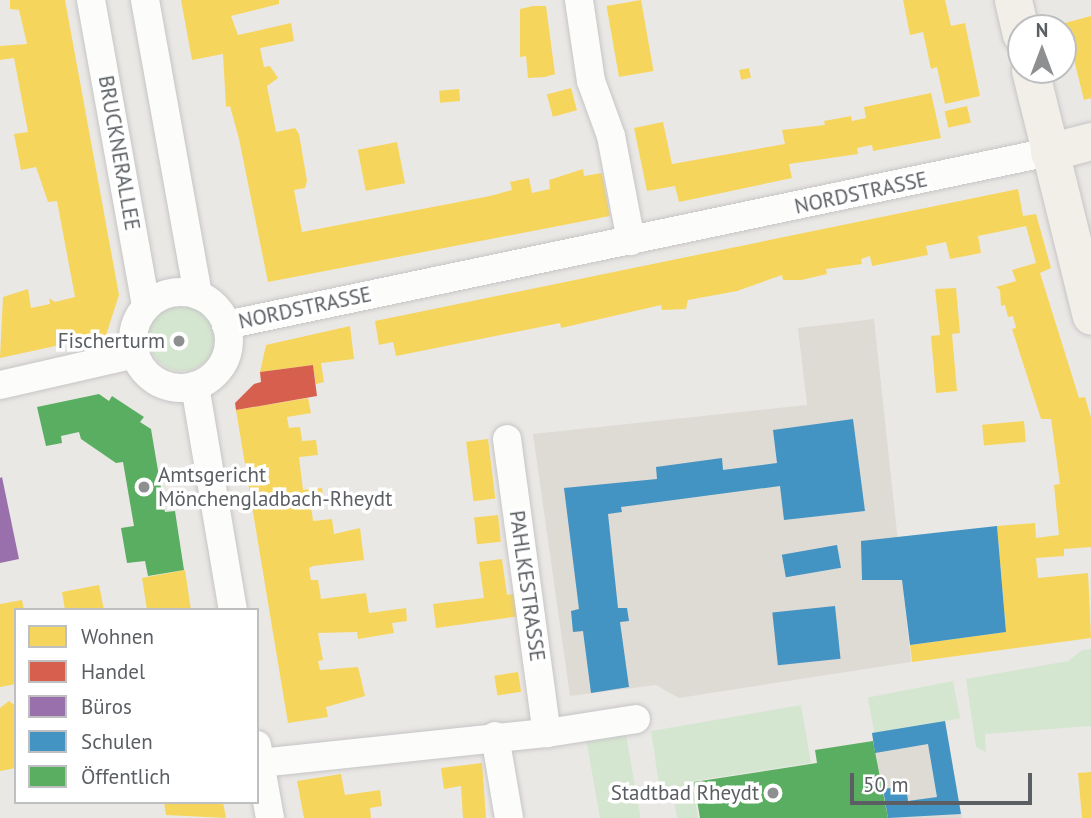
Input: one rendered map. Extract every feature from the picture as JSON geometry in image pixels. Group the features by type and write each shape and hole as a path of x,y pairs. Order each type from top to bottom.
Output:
{"main road":[{"path":"1038,84 1071,146 1091,316"},
{"path":"1056,84 1091,219"}],"street":[{"name":"BRUCKNERALLEE","path":"91,0 146,306"},
{"path":"145,0 198,295 168,293 146,306 134,327 135,354 150,378 164,385 195,386 233,608"},
{"path":"579,0 591,81 611,136 631,241"},
{"name":"NORDSTRASSE","path":"226,325 1071,146"},
{"name":"NORDSTRASSE","path":"195,386 214,374 226,355 226,325 211,302 198,295"},
{"path":"0,385 135,354"},
{"name":"PAHLKESTRASSE","path":"507,439 547,733"},
{"path":"270,818 259,754 547,733 636,719"},
{"path":"495,736 509,818"}],"shaded area":[{"path":"874,319 911,662 679,698 656,685 570,696 533,434 807,405 798,328"},
{"path":"945,721 962,818 888,818 872,733"}],"green space":[{"path":"182,303 195,306 206,313 213,324 216,337 213,350 206,361 195,368 182,371 169,368 158,361 151,350 148,337 151,324 158,313 169,306"},
{"path":"1091,649 1091,726 985,734 986,752 976,747 966,679 1068,661 1082,650"},
{"path":"953,681 960,718 875,735 868,698"},
{"path":"801,705 811,763 693,781 694,785 660,791 651,731"},
{"path":"626,735 641,818 600,818 587,742"},
{"path":"694,792 698,818 677,818 673,795"}],"building: Wohnen":[{"path":"10,0 65,0 119,295 106,335 0,358 3,297 28,289 31,308 50,304 49,298 55,302 75,297 57,201 48,202 36,167 21,170 14,134 28,132 14,58 0,60 0,46 27,44 19,10 10,9"},
{"path":"181,0 279,0 279,4 231,16 238,35 291,23 294,41 260,48 264,67 270,66 278,78 267,86 276,132 295,128 299,134 307,181 305,188 294,190 302,232 490,196 512,190 510,182 529,178 532,193 550,189 549,180 583,169 584,176 602,173 610,216 268,282 239,139 230,106 226,107 223,54 192,60"},
{"path":"641,0 654,71 619,77 607,6"},
{"path":"903,0 945,0 951,26 965,23 980,96 945,104 937,67 931,69 923,32 910,35"},
{"path":"546,6 555,74 528,78 526,56 520,57 520,9"},
{"path":"1091,16 1091,98 1084,100 1077,72 1077,20"},
{"path":"749,68 751,78 741,80 739,70"},
{"path":"571,88 577,110 553,117 547,94"},
{"path":"459,89 460,101 440,103 439,91"},
{"path":"931,93 941,138 873,151 872,145 857,148 858,154 789,164 792,178 679,202 675,186 647,191 634,128 663,122 672,164 785,144 782,130 825,125 824,121 851,116 852,121 866,118 864,107"},
{"path":"967,106 971,123 948,128 945,111"},
{"path":"397,142 405,183 366,191 358,150"},
{"path":"1018,189 1023,216 1036,214 1051,268 1040,273 1079,398 1085,397 1091,418 1091,547 1064,549 1064,556 1036,558 1038,578 1088,573 1091,638 912,662 910,645 1006,632 997,526 1035,523 1036,538 1059,535 1054,485 1060,484 1051,419 1041,419 1012,329 1016,328 1013,316 1008,317 1005,305 1001,306 1000,290 996,287 1016,281 1012,270 1036,263 1026,226 978,236 981,253 950,259 946,242 926,246 928,255 872,266 870,256 861,259 862,264 826,269 827,274 801,280 783,280 782,275 737,291 688,300 686,309 662,310 661,305 561,328 560,323 396,356 393,342 379,345 375,321"},
{"path":"956,288 960,333 952,334 957,391 936,393 931,336 940,335 935,289"},
{"path":"350,326 354,359 321,363 324,382 316,384 313,365 260,372 266,345"},
{"path":"308,398 311,413 287,417 289,428 300,427 302,441 316,440 318,455 299,457 303,490 322,488 324,504 311,506 313,521 332,519 334,534 360,528 364,560 313,566 309,568 311,580 318,580 321,599 366,593 369,613 406,608 407,621 392,623 394,633 358,639 357,632 318,633 323,660 318,661 320,670 358,667 365,696 326,707 328,717 288,723 236,410"},
{"path":"1024,421 1026,442 984,446 982,425"},
{"path":"488,439 495,499 473,501 466,442"},
{"path":"498,515 501,542 477,544 474,518"},
{"path":"502,559 507,595 518,593 521,616 436,628 433,604 484,598 479,562"},
{"path":"185,570 191,608 147,608 142,578"},
{"path":"99,585 104,608 65,608 62,592"},
{"path":"22,600 24,608 14,608 14,684 0,687 0,604"},
{"path":"518,672 521,692 497,696 494,676"},
{"path":"9,701 14,705 14,768 0,771 0,708"},
{"path":"482,763 486,818 463,818 461,786 444,789 441,768"},
{"path":"1091,772 1091,818 1082,818 1078,773"},
{"path":"341,774 345,795 380,790 382,806 370,808 371,818 304,818 297,781"},
{"path":"164,804 223,804 226,818 166,815"}],"building: Handel":[{"path":"313,365 317,396 236,410 235,403 254,384 261,382 260,372"}],"building: Büros":[{"path":"2,477 19,559 0,563 0,478"}],"building: Schulen":[{"path":"853,419 865,511 784,520 780,486 621,507 622,512 608,514 618,608 627,608 629,621 620,622 629,687 591,693 583,631 573,632 571,611 579,609 564,488 657,479 656,467 722,458 723,470 777,463 773,430"},
{"path":"997,526 1006,632 910,645 902,580 862,580 861,541"},
{"path":"837,545 841,568 786,577 782,555"},
{"path":"835,606 841,659 778,665 772,613"},
{"path":"945,721 961,814 888,818 883,789 906,786 908,801 937,797 928,744 875,753 872,733"}],"building: Öffentlich":[{"name":"Amtsgericht Mönchengladbach-Rheydt","path":"99,394 109,401 112,396 144,417 140,422 151,429 165,512 175,511 184,570 148,576 145,561 127,563 121,528 134,526 123,462 116,463 81,439 79,432 61,436 62,443 46,446 37,407"},
{"path":"873,741 888,818 700,818 694,782 817,763 815,750"}],"place":[{"name":"Fischerturm","path":"179,341"},
{"name":"Amtsgericht Mönchengladbach-Rheydt","path":"144,487"},
{"name":"Stadtbad Rheydt","path":"773,793"}]}
